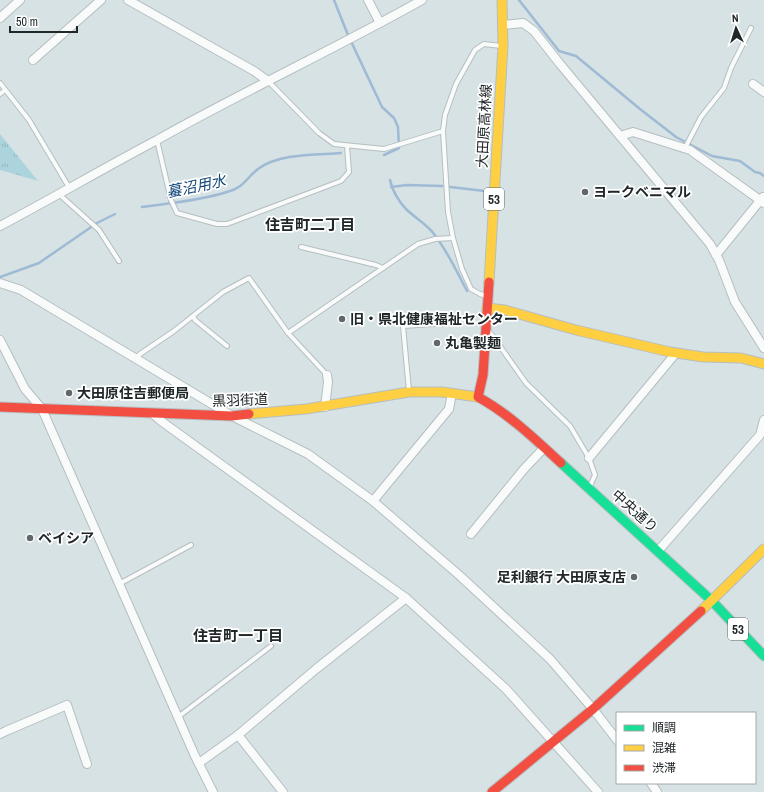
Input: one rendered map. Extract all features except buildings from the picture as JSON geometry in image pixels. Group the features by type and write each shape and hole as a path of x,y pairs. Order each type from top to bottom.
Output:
{"street":[{"path":"0,18 20,0"},
{"path":"33,60 101,0"},
{"path":"128,0 254,71 268,81"},
{"path":"368,0 380,23"},
{"path":"0,226 60,195 157,140 422,0"},
{"name":"大田原高林線","path":"478,397 482,378 488,296 503,46 502,0"},
{"path":"502,25 523,23 534,31 710,244 735,302 764,348"},
{"path":"753,84 764,92"},
{"path":"620,136 633,132 690,150 763,200 716,255"},
{"path":"0,283 21,290 232,416 308,454 374,501 459,575 550,659 593,709 616,739"},
{"path":"487,308 505,310 576,330 676,353 703,357 741,358 764,364"},
{"path":"0,340 25,389 42,409 178,717 213,792"},
{"path":"589,458 676,353"},
{"path":"325,406 328,382 327,375"},
{"name":"黒羽街道","path":"0,407 232,416 276,413 409,392 423,391 452,393 478,397"},
{"path":"374,501 449,409 452,393"},
{"name":"中央通り","path":"478,397 495,406 514,421 658,550 712,601 764,656"},
{"path":"153,414 406,598 506,689 598,792"},
{"path":"658,550 760,435 764,420"},
{"path":"471,534 524,469 544,448"},
{"path":"492,792 593,709 712,601 764,548"},
{"path":"199,763 238,735 316,669 406,598"},
{"path":"0,734 68,705 87,764"},
{"path":"238,735 283,792"}],"lane":[{"path":"685,149 701,116 724,88 731,68 751,28"},
{"path":"488,296 471,289 462,269 453,238 448,212 443,131 445,115 456,84 475,50 484,44 503,46"},
{"path":"268,81 319,133 334,144 384,149 443,131"},
{"path":"0,83 28,120 70,189"},
{"path":"0,94 5,90"},
{"path":"157,140 170,200 177,213 217,224 227,224 341,181 348,172 347,146"},
{"path":"60,195 98,230 119,261"},
{"path":"288,334 418,244 435,238 453,238"},
{"path":"301,247 376,264 383,268"},
{"path":"136,358 223,292 249,278 288,334 327,375"},
{"path":"193,316 195,320 228,346"},
{"path":"409,392 403,326 449,323"},
{"path":"486,329 492,335 526,383 570,426 589,458 595,475 589,488"},
{"path":"119,584 191,544"},
{"path":"178,717 272,646"}],"green space":[{"path":"0,134 38,181 0,170"}],"waterway":[{"path":"334,0 348,35 382,107 394,118 398,127 399,148 384,155"},
{"path":"519,0 559,51 576,56 676,137 712,156 740,161 755,172 764,176"},
{"name":"蟇沼用水","path":"142,207 195,200 233,190 238,188 258,169 276,160 287,157 341,153"},
{"path":"390,180 394,192 403,206 431,230 444,248 467,291"},
{"path":"391,187 407,185 442,186"},
{"path":"450,187 485,191"},
{"name":"蟇沼用水","path":"0,277 39,263 97,223 115,214"}],"traffic: fast":[{"path":"561,463 712,601 764,656"}],"traffic: slow":[{"path":"489,282 503,46 502,0"},
{"path":"487,308 505,310 576,330 670,352 703,357 741,358 764,364"},
{"path":"249,414 306,409 409,392 442,392 478,397"},
{"path":"701,611 764,549"}],"traffic: jam":[{"path":"489,282 483,375 478,397 511,419 561,463"},
{"path":"0,407 232,416 249,414"},
{"path":"492,792 593,709 701,611"}],"place":[{"name":"ヨークベニマル","path":"585,192"},
{"name":"旧・県北健康福祉センター","path":"342,319"},
{"name":"丸亀製麺","path":"437,343"},
{"name":"大田原住吉郵便局","path":"69,393"},
{"name":"ベイシア","path":"30,538"},
{"name":"足利銀行 大田原支店","path":"634,577"}],"district":[{"name":"住吉町二丁目","path":"310,224"},
{"name":"住吉町一丁目","path":"238,635"}]}
